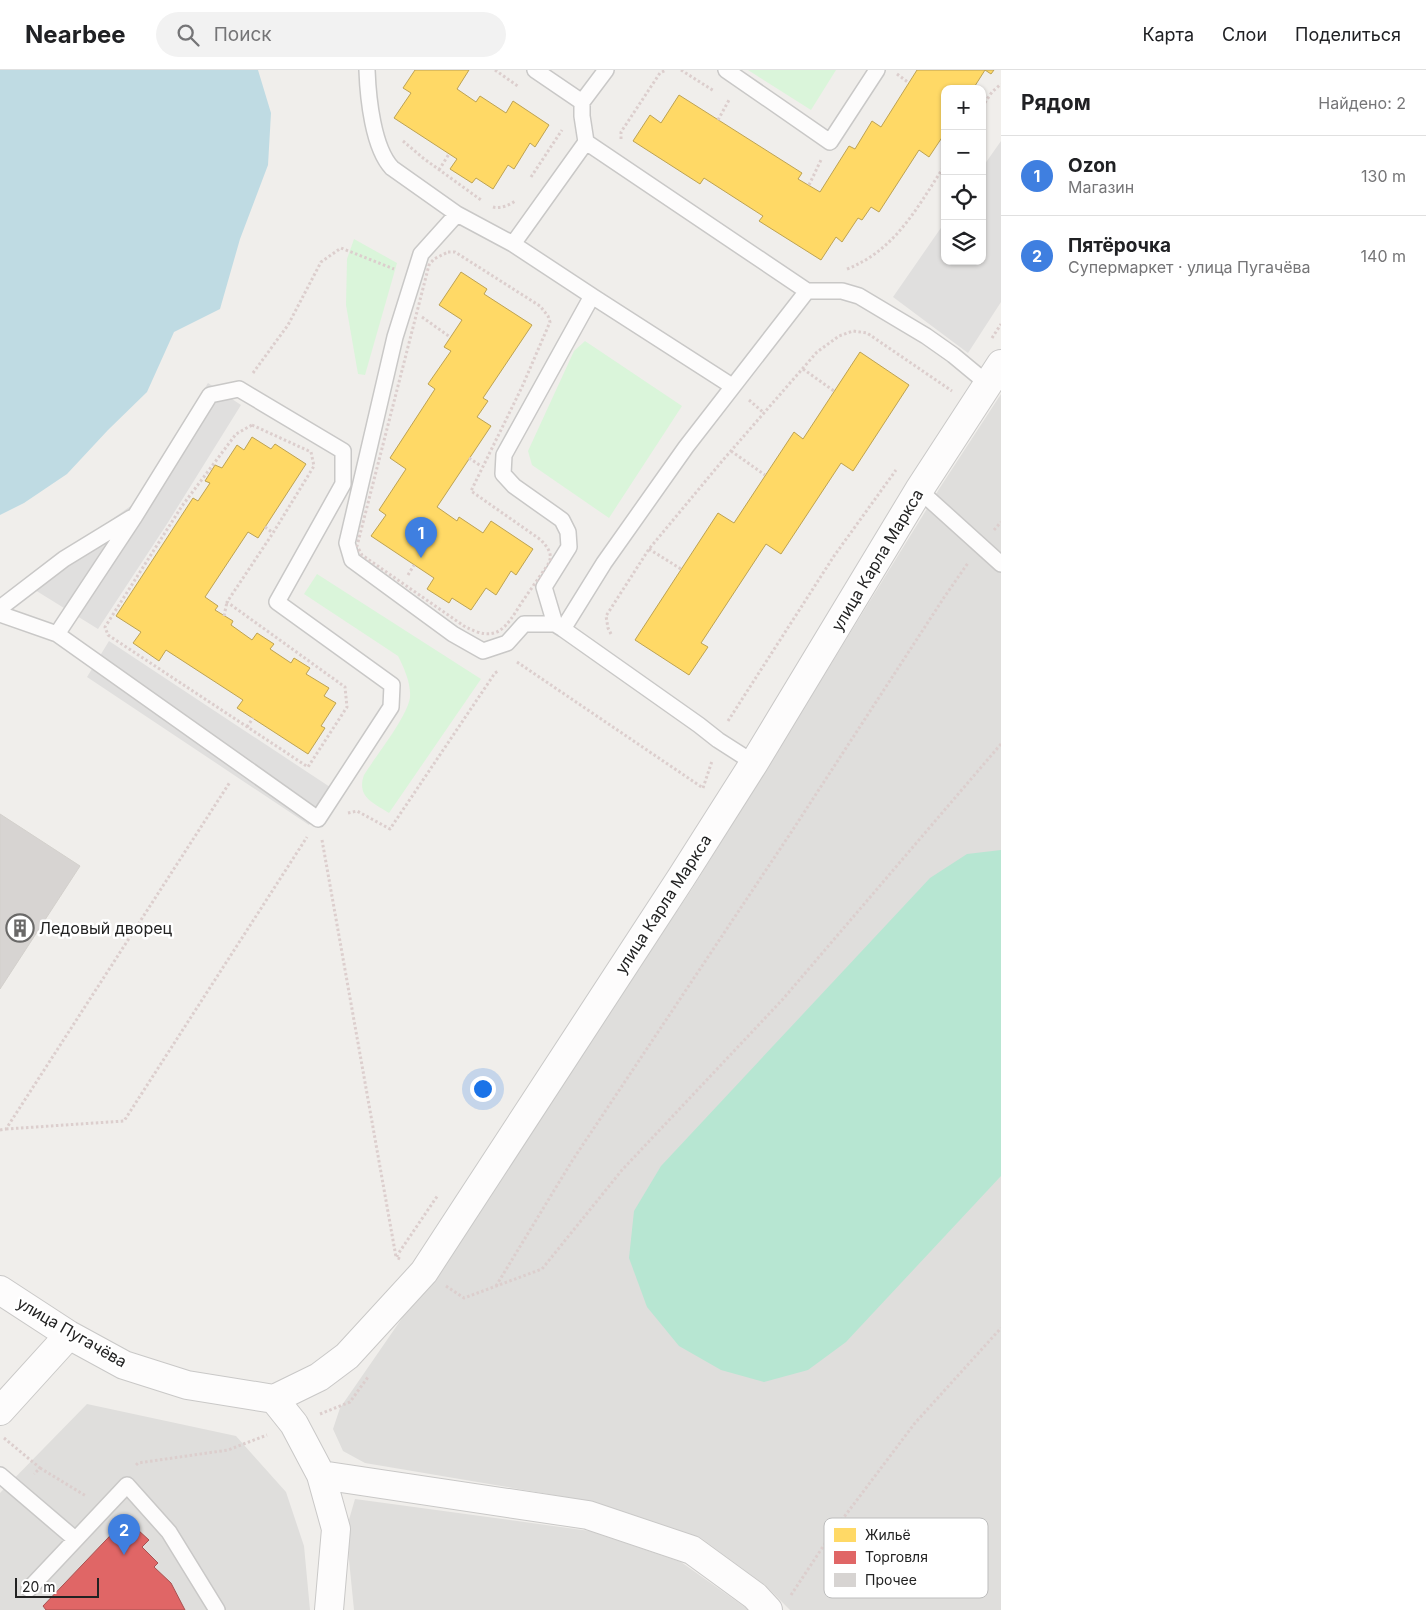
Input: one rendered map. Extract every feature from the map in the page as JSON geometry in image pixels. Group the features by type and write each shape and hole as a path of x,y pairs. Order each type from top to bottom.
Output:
{"street":[{"name":"улица Карла Маркса","path":"274,1398 319,1377 347,1356 424,1272 754,762 919,490 987,372"},
{"name":"улица Пугачёва","path":"0,1290 69,1335 124,1365 186,1385 274,1398"},
{"path":"0,1411 69,1335"},
{"path":"274,1398 294,1424 321,1475 336,1530 329,1610"},
{"path":"321,1475 588,1515 692,1550 755,1596 777,1606"}],"lane":[{"path":"367,70 370,108 383,154 386,162 392,168 458,214 514,244 732,386"},
{"path":"535,70 582,102"},
{"path":"514,244 586,142 582,102 606,70"},
{"path":"726,70 830,142 877,70"},
{"path":"586,142 807,291 842,291 859,296 987,372"},
{"path":"458,214 421,254 419,279 395,337 347,543 352,560 453,634 483,651 507,642 524,624 559,626 700,725 718,740 754,762"},
{"path":"559,626 686,447 807,291"},
{"path":"559,626 544,587 569,547 568,532 562,520 514,486 503,474 504,455 592,296"},
{"path":"0,614 57,634 318,819 391,707 392,685 277,602 343,484 342,451 240,388 210,395 57,634"},
{"path":"919,490 1001,564"},
{"path":"0,608 64,559 134,516"},
{"path":"0,1475 75,1539"},
{"path":"29,1589 126,1485 169,1532 217,1610"}],"path":[{"path":"495,70 526,92"},
{"path":"620,143 621,132 660,73 666,70"},
{"path":"986,101 1001,84"},
{"path":"718,120 729,100"},
{"path":"530,178 562,131 564,125"},
{"path":"400,137 405,144 487,204 496,208 515,202 520,194"},
{"path":"439,170 449,154"},
{"path":"809,186 822,159"},
{"path":"842,271 863,263 892,240 906,225 941,171"},
{"path":"240,388 288,325 321,262 341,248 419,279"},
{"path":"448,252 455,252 540,306 550,322 522,387 471,491 540,540 548,548 551,557 549,563 507,626 484,634 477,633 464,626 362,555 357,546 417,314 419,279 434,259 448,252"},
{"path":"417,314 450,337"},
{"path":"612,636 608,628 606,616 650,549 731,451 817,352 839,336 853,331 867,334 952,392 987,372 1001,324"},
{"path":"803,369 834,391"},
{"path":"224,616 227,602 273,533 314,466 311,452 252,425 236,434 182,506 105,627 108,635 308,767 347,707 345,687 227,602"},
{"path":"731,451 765,475"},
{"path":"469,458 483,467"},
{"path":"718,740 729,718 834,556 901,462"},
{"path":"496,1286 572,1162 792,831 945,596 980,545 1001,522"},
{"path":"265,527 273,533"},
{"path":"650,549 682,569"},
{"path":"510,665 518,661 703,788"},
{"path":"0,1130 124,1122 318,819 357,811 390,829 495,673 502,669"},
{"path":"724,714 729,718"},
{"path":"247,727 253,718"},
{"path":"424,1272 464,1298 542,1269 622,1170 783,999 1001,744"},
{"path":"6,1129 241,764"},
{"path":"318,819 396,1257 392,1265"},
{"path":"843,1518 915,1423 1001,1328"},
{"path":"777,1606 824,1544"}],"shaded area":[{"path":"1001,141 1001,302 968,353 893,297 941,228 941,265 986,265 986,162"},
{"path":"208,383 241,405 167,524 98,629 22,582 135,503"},
{"path":"1001,394 1001,1610 790,1610 765,1585 701,1538 595,1502 365,1463 343,1451 333,1429 340,1408 692,889 941,486"},
{"path":"109,641 333,789 309,825 87,677"},
{"path":"87,1404 236,1436 286,1492 304,1546 310,1610 0,1610 0,1493"},
{"path":"355,1499 590,1531 681,1562 749,1610 354,1610 346,1530"}],"green space":[{"path":"748,70 836,70 811,110"},
{"path":"354,239 397,263 365,375 358,374 346,305 347,259"},
{"path":"585,341 682,406 609,518 532,465 528,451 574,351"},
{"path":"317,574 481,679 389,813 372,802 364,794 362,783 364,775 404,715 408,705 410,692 405,671 398,656 304,594"},
{"path":"1001,850 1001,1176 846,1342 808,1370 764,1382 721,1370 679,1346 647,1307 629,1258 634,1211 661,1166 930,878 967,854"}],"water":[{"path":"0,70 258,70 271,113 268,165 240,239 220,309 174,332 147,392 67,474 24,503 0,515"}],"building: Жильё":[{"path":"415,70 469,70 457,89 476,102 480,96 506,113 513,101 549,125 535,147 530,143 514,169 508,165 493,189 476,178 472,183 450,169 457,159 394,118 411,93 403,88"},
{"path":"917,70 985,70 976,85 941,85 941,139 929,157 919,150 879,212 871,207 862,220 858,218 842,242 836,237 821,260 759,221 763,216 704,178 700,184 633,141 650,115 661,123 679,95 802,173 798,179 820,192 849,146 855,149 872,121 881,127"},
{"path":"985,70 994,70 991,74"},
{"path":"461,272 487,289 484,294 532,325 483,398 488,401 477,417 491,426 437,507 457,521 459,517 483,533 491,521 533,549 516,575 511,571 496,595 486,588 471,610 452,598 449,603 427,589 434,578 371,536 386,515 379,510 406,469 390,458 435,389 428,384 451,351 444,347 462,320 439,305"},
{"path":"860,352 909,385 853,471 841,463 781,554 766,544 701,643 708,647 689,675 635,640 718,513 734,523 794,432 803,439"},
{"path":"252,437 271,449 275,444 306,464 258,538 248,532 205,597 218,606 215,610 233,621 231,625 252,640 257,633 274,644 270,649 291,663 294,658 310,668 306,674 329,688 324,696 336,703 321,726 325,728 308,754 237,708 243,700 166,650 159,661 133,643 141,632 116,616 193,498 198,501 210,483 205,481 215,465 222,468 237,445 244,450"}],"building: Торговля":[{"path":"126,1519 149,1540 142,1547 158,1563 154,1567 171,1583 185,1610 46,1610 43,1606"}],"building: Прочее":[{"name":"Ледовый дворец","path":"0,814 80,866 0,989"}],"place":[{"name":"Ozon","path":"421,558"},
{"name":"Ледовый дворец","path":"20,928"},
{"name":"Пятёрочка","path":"124,1555"}]}
